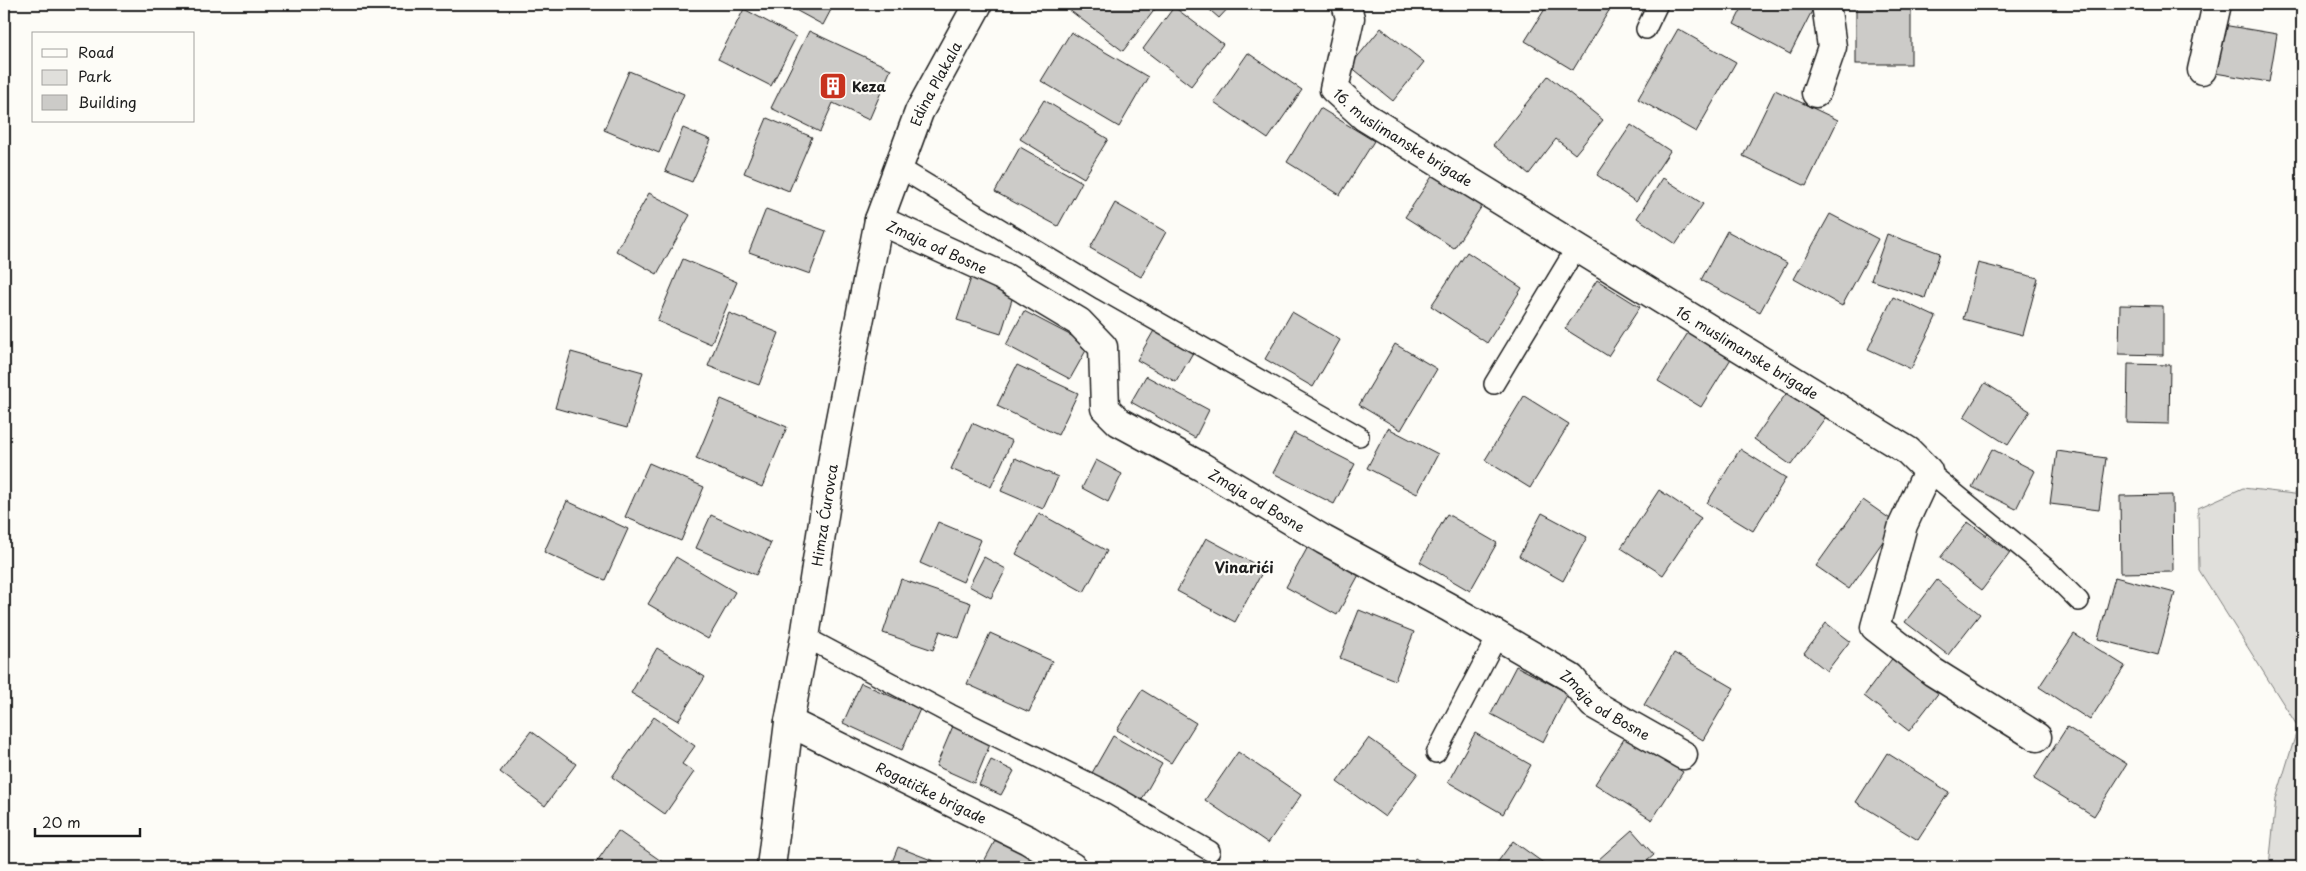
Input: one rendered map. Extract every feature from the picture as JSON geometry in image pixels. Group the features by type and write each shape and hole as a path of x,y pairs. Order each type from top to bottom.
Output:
{"street":[{"name":"Edina Plakala","path":"898,167 919,112 978,4"},
{"name":"16. muslimanske brigade","path":"1346,4 1350,18 1334,89 1365,118 1908,452 1928,471"},
{"path":"1816,93 1832,47 1826,4"},
{"path":"2202,70 2217,4"},
{"name":"Himza Ćurovca","path":"771,867 789,722 805,638 835,445 879,220 898,167"},
{"name":"Zmaja od Bosne","path":"879,220 1004,277 1079,322 1103,347 1105,408 1119,422 1202,467 1324,540 1498,635 1571,678 1593,704 1683,755"},
{"path":"1928,471 1903,525 1875,627 1933,672 2037,736"},
{"name":"Rogatičke brigade","path":"789,722 1028,840 1072,867"}],"lane":[{"path":"1646,29 1658,4"},
{"path":"898,167 1102,290 1359,436"},
{"path":"1494,384 1576,248"},
{"path":"1928,471 2046,568 2079,601"},
{"path":"1436,753 1498,635"},
{"path":"805,638 950,714 1108,792 1210,851"}],"green space":[{"path":"2243,488 2302,495 2302,867 2269,867 2276,799 2298,727 2199,570 2198,508"}],"building":[{"path":"789,4 834,4 823,25 788,6"},
{"path":"1072,4 1159,4 1123,51 1068,9"},
{"path":"1203,4 1232,4 1219,18"},
{"path":"1548,4 1613,4 1573,70 1525,41"},
{"path":"1744,4 1815,5 1790,54 1734,24"},
{"path":"1856,4 1911,4 1911,64 1856,64"},
{"path":"1174,7 1223,44 1191,86 1143,49"},
{"path":"744,9 796,37 771,86 718,59"},
{"path":"2223,25 2277,34 2269,82 2215,73"},
{"path":"1381,28 1424,62 1393,101 1350,66"},
{"path":"1678,29 1736,62 1696,132 1638,99"},
{"name":"Keza","path":"809,31 891,69 869,120 833,103 820,132 771,108"},
{"path":"1071,32 1148,77 1119,127 1041,81"},
{"path":"1248,53 1302,90 1268,139 1214,102"},
{"path":"629,71 684,94 659,153 604,130"},
{"path":"1548,76 1603,120 1575,154 1556,139 1529,174 1493,145"},
{"path":"1775,90 1838,120 1806,186 1743,156"},
{"path":"1044,100 1108,139 1084,178 1020,139"},
{"path":"1320,108 1374,141 1340,195 1287,162"},
{"path":"767,118 812,137 789,191 744,173"},
{"path":"1631,125 1670,151 1636,202 1597,175"},
{"path":"683,128 711,140 692,182 665,171"},
{"path":"1020,147 1082,182 1058,226 995,192"},
{"path":"1433,175 1482,206 1454,248 1405,217"},
{"path":"1663,178 1703,204 1676,244 1637,218"},
{"path":"649,193 690,215 657,274 616,251"},
{"path":"1115,203 1166,232 1141,277 1090,248"},
{"path":"766,209 826,231 810,274 749,252"},
{"path":"1830,214 1878,239 1842,306 1794,279"},
{"path":"1727,231 1787,263 1760,312 1701,280"},
{"path":"1887,234 1940,253 1925,298 1871,280"},
{"path":"1467,252 1522,288 1487,343 1431,306"},
{"path":"683,259 737,282 711,344 657,321"},
{"path":"1978,263 2038,278 2023,335 1963,319"},
{"path":"971,278 1014,293 1001,334 957,320"},
{"path":"1597,280 1640,307 1608,356 1565,329"},
{"path":"1893,297 1936,317 1911,369 1868,349"},
{"path":"2120,305 2163,306 2163,355 2119,354"},
{"path":"1024,311 1089,345 1070,379 1006,345"},
{"path":"1292,312 1340,340 1313,387 1265,359"},
{"path":"729,313 779,333 759,385 708,366"},
{"path":"1156,327 1195,349 1176,382 1137,360"},
{"path":"1689,331 1732,357 1701,407 1658,381"},
{"path":"1395,344 1437,369 1401,430 1359,405"},
{"path":"571,352 643,372 627,428 555,408"},
{"path":"2128,364 2170,365 2169,424 2127,423"},
{"path":"1017,365 1078,393 1058,435 997,406"},
{"path":"1146,376 1209,410 1195,438 1131,402"},
{"path":"1985,383 2030,411 2008,445 1964,417"},
{"path":"1788,391 1825,418 1791,465 1754,439"},
{"path":"1524,396 1569,424 1530,488 1485,460"},
{"path":"721,399 787,427 762,487 696,459"},
{"path":"972,423 1012,441 991,487 951,469"},
{"path":"1388,428 1438,454 1417,494 1367,468"},
{"path":"1294,433 1355,464 1334,504 1273,473"},
{"path":"1740,449 1786,478 1753,531 1707,503"},
{"path":"1992,449 2035,471 2016,509 1972,487"},
{"path":"2057,451 2106,458 2099,510 2050,504"},
{"path":"1015,458 1058,477 1043,509 1001,491"},
{"path":"1096,460 1122,474 1108,502 1082,488"},
{"path":"649,463 704,487 681,541 625,517"},
{"path":"1659,490 1701,518 1663,575 1621,548"},
{"path":"2172,495 2173,572 2121,573 2120,496"},
{"path":"1863,500 1896,523 1849,589 1816,566"},
{"path":"567,501 628,529 605,580 544,552"},
{"path":"1039,513 1107,551 1084,592 1016,554"},
{"path":"1542,513 1587,537 1563,581 1519,556"},
{"path":"1447,514 1497,543 1470,591 1420,562"},
{"path":"711,515 771,543 756,575 696,548"},
{"path":"938,522 981,540 963,582 920,563"},
{"path":"1968,522 2010,553 1982,590 1940,558"},
{"path":"1206,538 1264,569 1235,622 1177,591"},
{"path":"1310,543 1361,571 1337,615 1286,587"},
{"path":"676,557 735,592 708,639 648,604"},
{"path":"984,557 1006,569 991,598 969,586"},
{"path":"2115,577 2175,593 2158,655 2098,639"},
{"path":"901,579 971,603 959,638 940,631 933,650 883,633"},
{"path":"1937,580 1980,614 1948,655 1905,622"},
{"path":"1359,610 1414,632 1395,680 1340,658"},
{"path":"1826,623 1850,641 1827,671 1804,653"},
{"path":"990,633 1052,661 1029,712 967,684"},
{"path":"2074,634 2125,666 2090,720 2039,687"},
{"path":"657,648 705,677 678,721 631,693"},
{"path":"1674,653 1734,688 1703,740 1644,705"},
{"path":"1894,656 1940,691 1909,731 1864,696"},
{"path":"1516,666 1568,693 1543,742 1491,714"},
{"path":"861,683 920,709 902,750 843,723"},
{"path":"1142,690 1196,723 1171,763 1117,730"},
{"path":"654,717 695,746 682,764 694,772 665,814 612,777"},
{"path":"953,726 991,742 974,783 936,766"},
{"path":"2067,727 2127,764 2094,816 2034,779"},
{"path":"531,731 576,764 545,806 500,772"},
{"path":"1475,733 1531,765 1503,814 1448,782"},
{"path":"1113,736 1162,764 1141,801 1092,773"},
{"path":"1626,736 1683,772 1652,820 1595,784"},
{"path":"1369,738 1418,773 1385,817 1337,782"},
{"path":"1238,752 1301,795 1268,843 1205,800"},
{"path":"1887,753 1949,792 1918,840 1856,802"},
{"path":"991,760 1014,771 1001,795 979,785"},
{"path":"1632,830 1654,855 1640,867 1604,867 1598,860"},
{"path":"618,831 667,865 666,867 593,867"},
{"path":"996,839 1053,867 981,867"},
{"path":"1513,841 1549,867 1494,867"},
{"path":"898,847 949,867 890,867"},
{"path":"1415,858 1430,867 1410,867"}],"place":[{"name":"Keza","path":"833,86"}],"district":[{"name":"Vinarići","path":"1244,566"}]}
